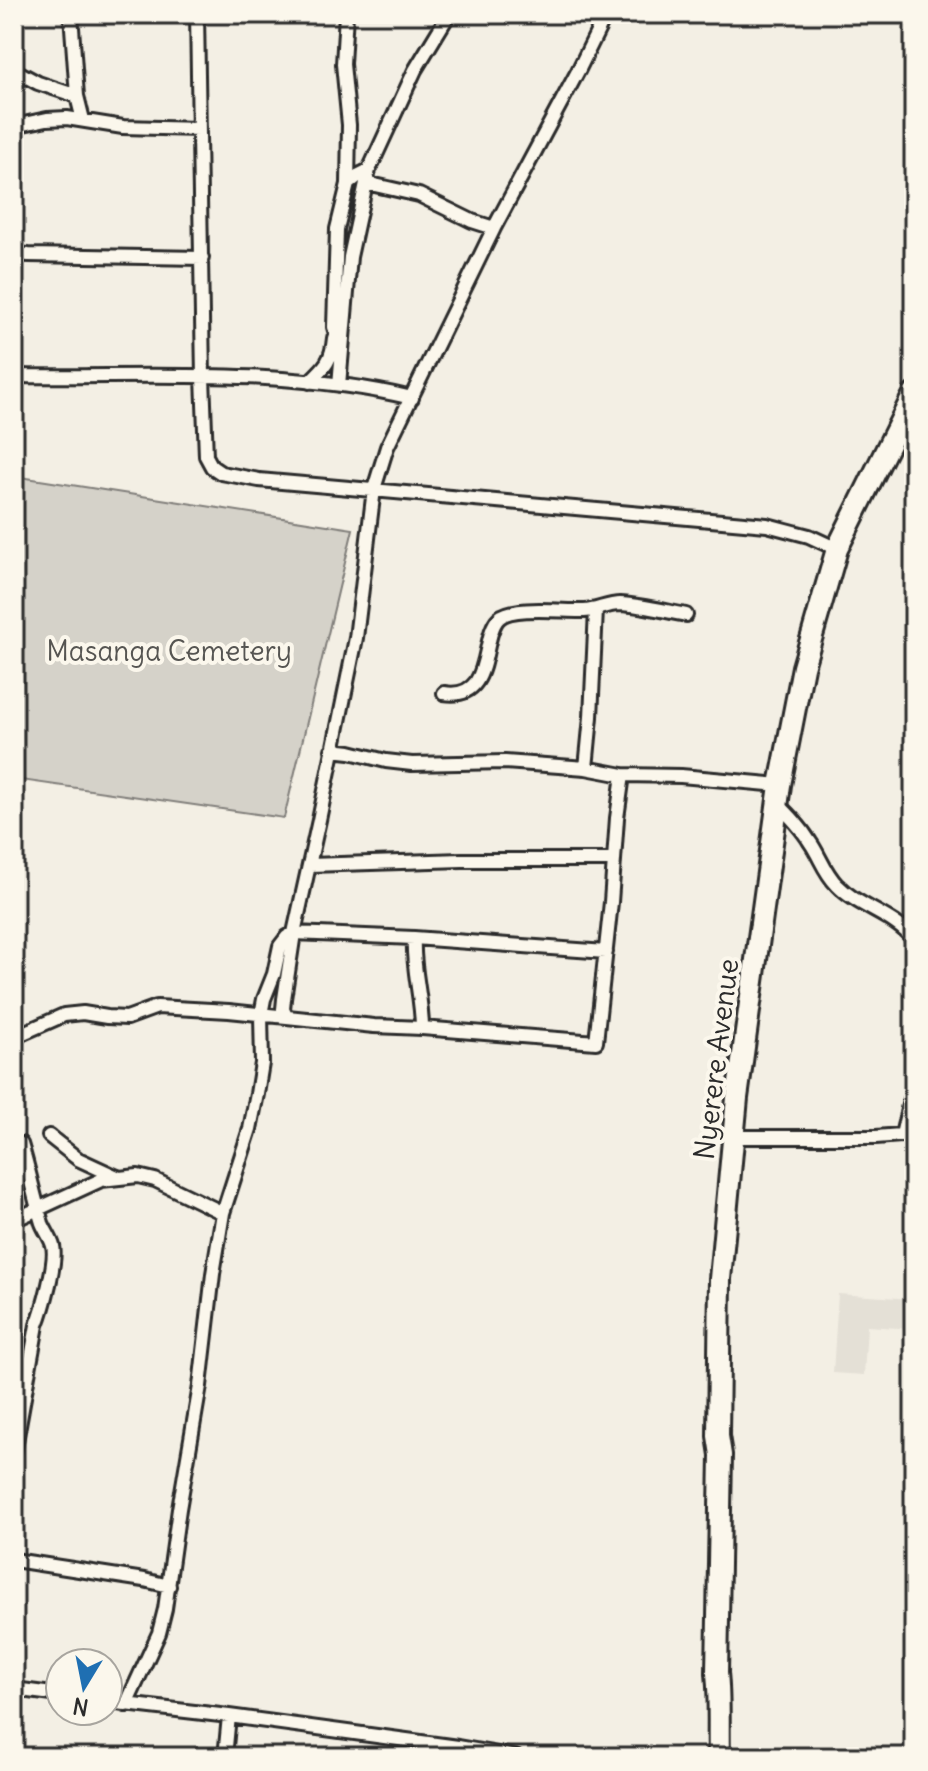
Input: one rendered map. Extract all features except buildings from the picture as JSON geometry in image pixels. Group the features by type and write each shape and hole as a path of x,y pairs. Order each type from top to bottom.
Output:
{"main road":[{"name":"Nyerere Avenue","path":"719,1757 720,1279 737,1098 778,794 803,667 837,549 914,394"}],"street":[{"path":"71,14 77,96 83,120"},
{"path":"197,14 203,377 206,456 212,467 221,473 248,478 767,525 809,536 837,549"},
{"path":"309,382 326,366 332,355 335,335 337,229 348,184 349,125 343,64 346,14"},
{"path":"339,385 350,257 367,176 415,70 449,14"},
{"path":"286,1016 283,1009 294,933 356,638 374,489 387,447 494,228 606,14"},
{"path":"14,70 38,83 77,96"},
{"path":"14,126 67,118 123,127 199,129"},
{"path":"348,184 359,175 367,176 494,228"},
{"path":"14,254 202,258"},
{"path":"335,335 341,353"},
{"path":"14,376 203,377 309,382 378,390 412,398"},
{"path":"444,693 459,693 475,683 484,666 497,620 506,613 596,610 617,604 686,615"},
{"path":"586,768 596,610"},
{"path":"332,750 412,764 505,762 586,768 623,775 681,776 778,794 839,888 889,918 914,940"},
{"path":"14,1037 64,1015 83,1013 127,1018 157,1007 596,1042 623,775"},
{"path":"310,865 462,860 614,860"},
{"path":"516,1757 229,1716 126,1705 159,1633 169,1586 223,1213 250,1129 262,1063 261,1015 280,946 294,933 606,952"},
{"path":"414,938 422,1028"},
{"path":"734,1137 908,1135 914,1083"},
{"path":"49,1136 78,1159 117,1177"},
{"path":"14,1453 37,1325 50,1277 53,1247 43,1225 21,1144"},
{"path":"14,1220 101,1180 138,1176 155,1180 223,1213"},
{"path":"14,1560 169,1586"},
{"path":"14,1689 44,1693"},
{"path":"225,1757 229,1716"}],"shaded area":[{"path":"838,1294 914,1299 914,1329 867,1326 864,1375 833,1373"}],"green space":[{"name":"Masanga Cemetery","path":"14,476 353,529 284,818 14,779"}]}
